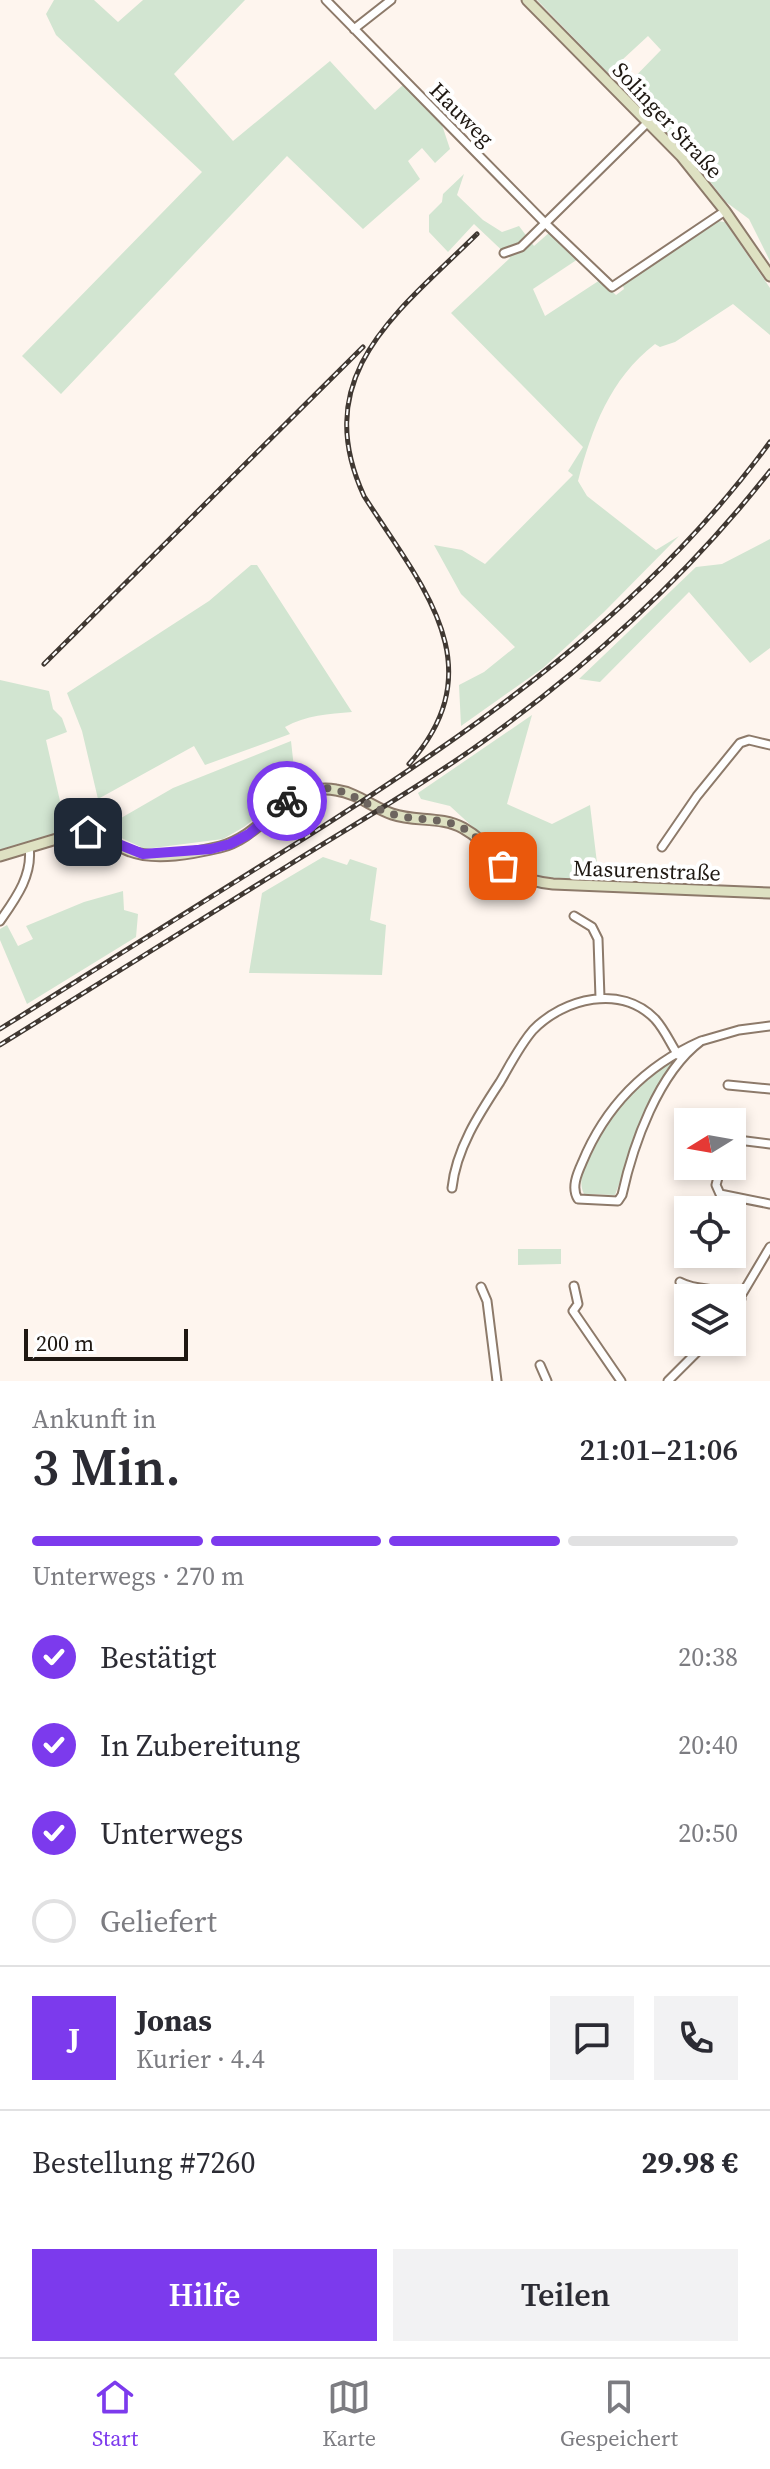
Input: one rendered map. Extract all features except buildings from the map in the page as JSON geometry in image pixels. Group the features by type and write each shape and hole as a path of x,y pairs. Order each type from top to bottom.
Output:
{"main road":[{"name":"Solinger Straße","path":"527,0 681,156 725,211 770,276"},
{"name":"Masurenstraße","path":"29,847 88,832 136,853 158,855 230,844 255,830 292,798 307,791 330,789 351,793 390,814 454,824 475,836 511,871 529,880 553,884 770,893"},
{"path":"0,856 29,847"}],"street":[{"name":"Hauweg","path":"326,0 612,287 725,211"},
{"path":"354,29 391,0"},
{"path":"504,253 521,247 648,122"},
{"path":"662,847 697,796 740,743 749,740 770,745"},
{"path":"0,921 26,880 30,866 29,847"},
{"path":"574,916 592,927 598,939 600,998"},
{"path":"452,1188 464,1144 527,1038 553,1013 600,998 629,1003 646,1012 662,1028 682,1060"},
{"path":"701,1041 682,1060 661,1090 642,1127 618,1201 578,1199 574,1189 579,1170 603,1121 640,1079 676,1052 701,1041 739,1030 770,1026"},
{"path":"728,1085 770,1089"},
{"path":"746,1141 770,1144"},
{"path":"717,1180 720,1194 770,1204"},
{"path":"746,1290 770,1247"},
{"path":"680,1282 684,1284"},
{"path":"574,1286 578,1304 573,1311 621,1381"},
{"path":"481,1287 487,1301 497,1381"},
{"path":"668,1381 693,1356"},
{"path":"540,1365 547,1381"}],"green space":[{"path":"54,0 94,0 118,22 143,0 245,0 174,74 233,141 330,61 375,110 404,84 441,122 450,149 435,163 422,148 408,161 420,179 363,229 287,156 61,394 22,356 202,172 56,35 46,14"},
{"path":"537,0 770,0 770,261 749,219 726,202 698,166 623,89 661,50 648,36 608,73"},
{"path":"464,174 457,195 483,220 502,232 519,226 534,246 550,232 578,259 533,289 545,316 600,280 616,295 624,289 622,283 718,221 725,222 770,288 770,335 733,304 675,342 660,347 655,344 626,373 597,424 578,481 587,496 656,550 679,536 543,668 461,726 459,685 484,672 515,647 461,594 434,545 462,550 485,564 573,475 568,471 583,447 451,313 510,258 474,224 448,252 429,232 429,215 442,202 443,194"},
{"path":"770,539 770,648 750,663 689,592 600,682 579,679 696,567 722,564"},
{"path":"251,565 257,565 352,712 301,720 285,727 290,734 205,765 194,746 98,799 82,731 67,693 209,601"},
{"path":"0,680 49,691 53,709 62,718 67,732 46,740 60,801 60,832 0,851"},
{"path":"532,715 507,804 552,824 590,805 597,863 574,882 541,876 513,864 450,806 421,799 418,793"},
{"path":"291,741 296,786 244,827 223,839 145,849 102,829 173,788"},
{"path":"323,857 347,865 350,859 377,868 370,920 386,925 382,975 249,973 262,893"},
{"path":"123,891 124,910 138,914 136,937 27,1004 0,940 0,929 7,925 18,946 33,939 26,926 84,902"},
{"path":"673,1059 675,1065 635,1140 615,1195 584,1194 581,1185 583,1172 613,1115 634,1091"},
{"path":"518,1249 561,1249 561,1264 518,1265"}],"railway":[{"path":"409,764 435,728 447,693 448,659 440,626 426,593 364,496 350,453 347,414 355,380 370,348 419,290 477,234"},
{"path":"44,664 363,347"},
{"path":"0,1029 373,794 498,707 615,612 670,559 722,503 770,442"},
{"path":"0,1045 405,793 515,718 632,620 704,548 770,471"}],"way so far":[{"path":"287,801 314,790 351,793 390,814 454,824 475,836 503,866"}],"route":[{"path":"88,832 143,854 211,849 249,834 287,801"}]}
